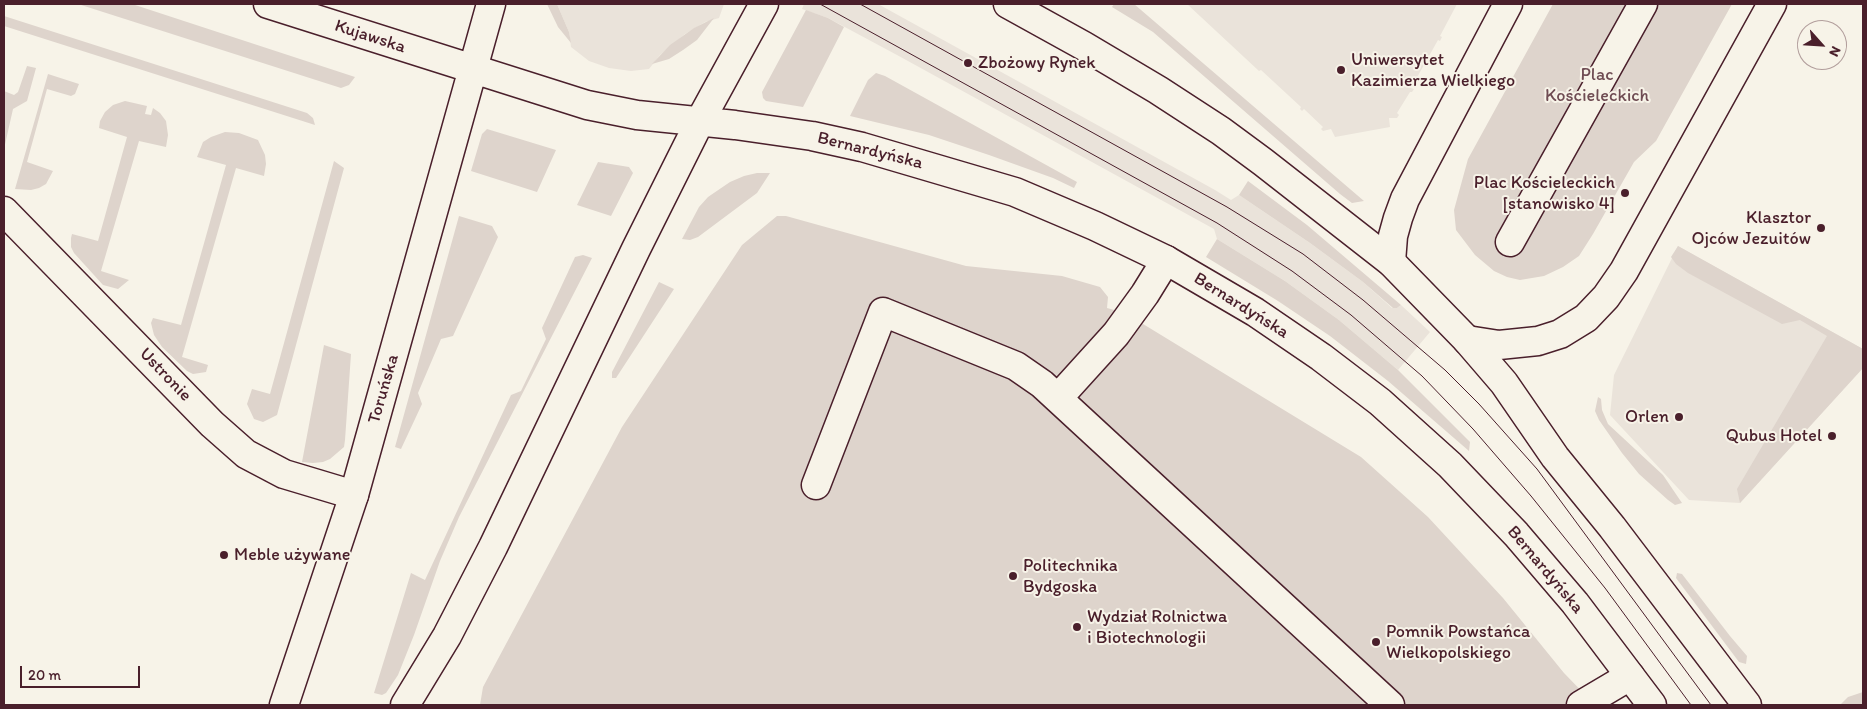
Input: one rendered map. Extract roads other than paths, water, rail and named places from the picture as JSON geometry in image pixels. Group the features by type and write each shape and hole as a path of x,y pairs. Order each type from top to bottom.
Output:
{"street":[{"name":"Kujawska","path":"268,4 587,105 637,115 700,121"},
{"name":"Toruńska","path":"284,705 354,495 491,4"},
{"path":"405,705 447,636 493,547 636,249 700,121 764,4"},
{"path":"1008,4 1158,90 1221,131 1391,262 1467,340 1504,383 1555,457 1612,527 1748,705"},
{"path":"1391,262 1394,236 1405,199 1508,4"},
{"path":"1510,242 1643,4"},
{"path":"1467,340 1498,344 1538,341 1560,334 1586,318 1606,297 1624,271 1772,4"},
{"name":"Bernardyńska","path":"700,121 812,136 862,147 1015,192 1095,226 1166,260 1255,312 1321,357 1380,402 1450,464 1516,534 1575,603 1652,705"},
{"name":"Ustronie","path":"4,211 212,424 246,454 284,474 354,495"},
{"path":"1058,398 1116,334 1145,294 1166,260"},
{"path":"816,485 883,312 1016,366 1058,398 1390,705"},
{"path":"1581,705 1630,676"}],"tram line":[{"path":"820,4 1217,223 1292,271 1351,315 1422,376 1473,429 1531,496 1605,588 1691,705"},
{"path":"860,4 1227,207 1303,254 1363,300 1445,370 1479,404 1537,469 1711,705"}],"place":[{"name":"Zbożowy Rynek","path":"968,63"},
{"name":"Uniwersytet Kazimierza Wielkiego","path":"1341,70"},
{"name":"Plac Kościeleckich [stanowisko 4]","path":"1625,193"},
{"name":"Klasztor Ojców Jezuitów","path":"1821,228"},
{"name":"Orlen","path":"1679,417"},
{"name":"Qubus Hotel","path":"1832,436"},
{"name":"Meble używane","path":"224,555"},
{"name":"Politechnika Bydgoska","path":"1013,576"},
{"name":"Wydział Rolnictwa i Biotechnologii","path":"1077,627"},
{"name":"Pomnik Powstańca Wielkopolskiego","path":"1376,642"}],"park label":[{"name":"Plac Kościeleckich","path":"1597,85"}]}
